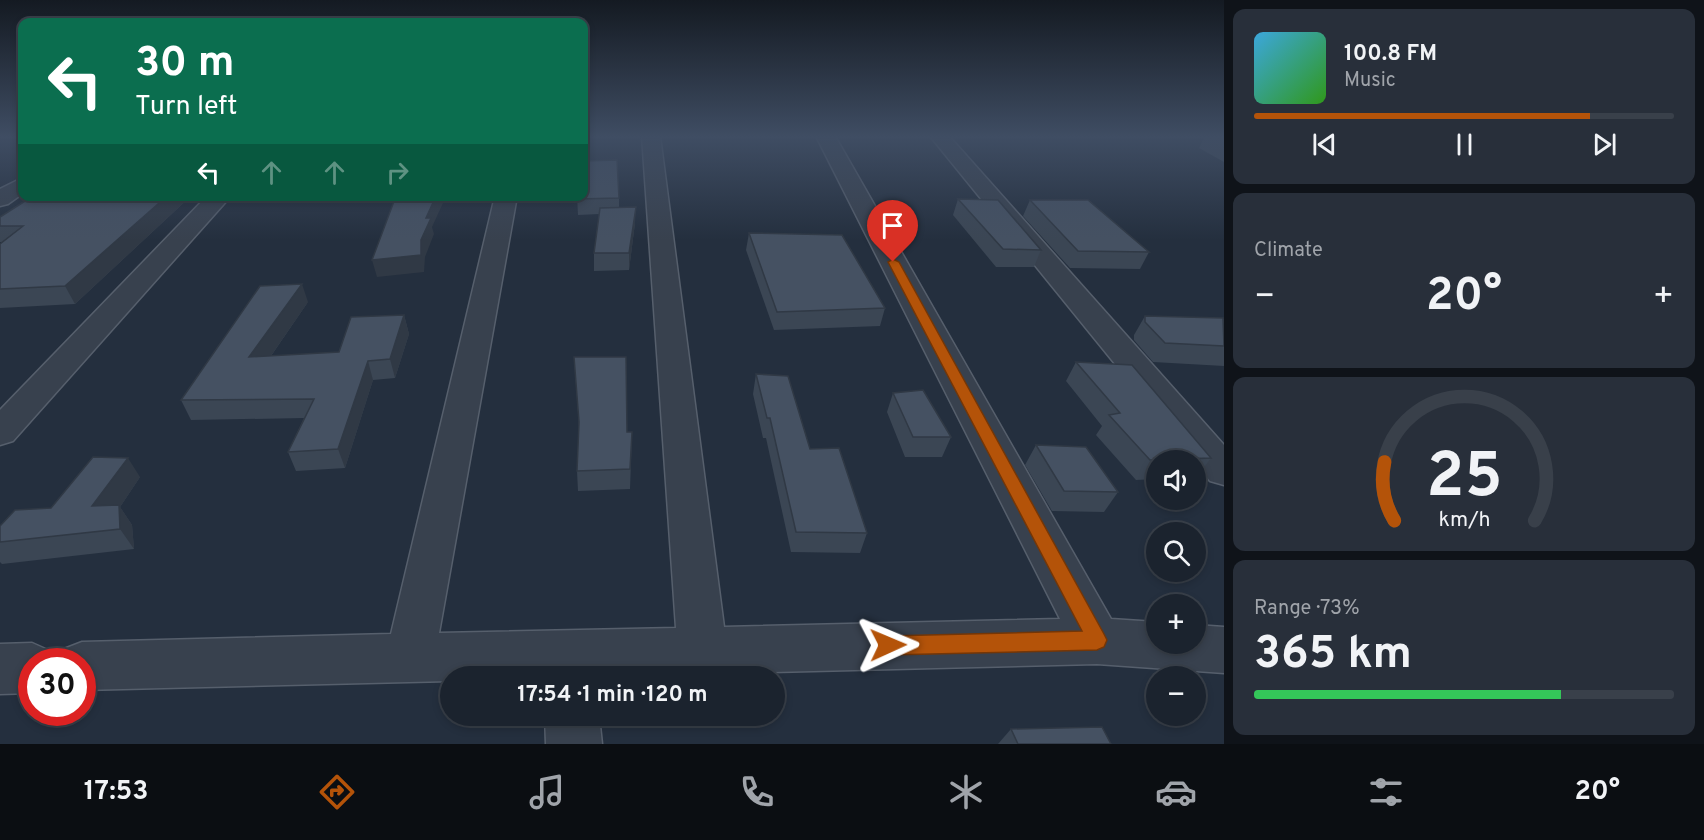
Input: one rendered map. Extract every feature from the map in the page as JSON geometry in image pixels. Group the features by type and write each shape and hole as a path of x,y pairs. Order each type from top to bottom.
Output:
{"street":[{"path":"654,171 702,649"},
{"path":"844,171 1097,640"},
{"path":"969,171 1224,471"},
{"path":"0,199 18,188"},
{"path":"0,432 215,201"},
{"path":"410,658 505,201"},
{"path":"96,666 410,658 570,666 702,649 1097,640 1224,650"},
{"path":"0,669 18,668"},
{"path":"573,726 574,744"}],"building":[{"path":"588,171 618,171 619,198 588,199"},
{"path":"958,199 998,200 1041,250 1003,249"},
{"path":"1030,200 1088,200 1149,252 1078,251"},
{"path":"25,201 161,201 65,286 0,289 0,244 23,226 0,226 0,217"},
{"path":"394,201 434,201 426,218 431,218 421,240 421,255 372,260"},
{"path":"636,207 629,253 594,253 600,208"},
{"path":"749,233 842,235 885,308 777,312"},
{"path":"302,284 249,357 339,352 351,317 404,315 390,359 368,361 338,449 288,452 314,399 181,400 260,286"},
{"path":"1145,316 1223,318 1224,346 1165,343 1145,322"},
{"path":"574,357 626,357 627,432 632,432 630,469 577,471 579,422"},
{"path":"1076,362 1132,365 1204,450 1146,450 1146,456 1109,415 1120,413"},
{"path":"756,374 788,376 810,449 839,448 867,533 796,532 770,418 767,418"},
{"path":"923,390 951,437 913,437 893,393"},
{"path":"1036,445 1086,447 1118,492 1064,491"},
{"path":"93,457 128,458 92,506 119,505 120,529 0,542 0,526 15,510 51,508"},
{"path":"1102,727 1111,744 1018,744 1011,729"}],"route":[{"path":"888,645 1097,640 893,262"}]}
